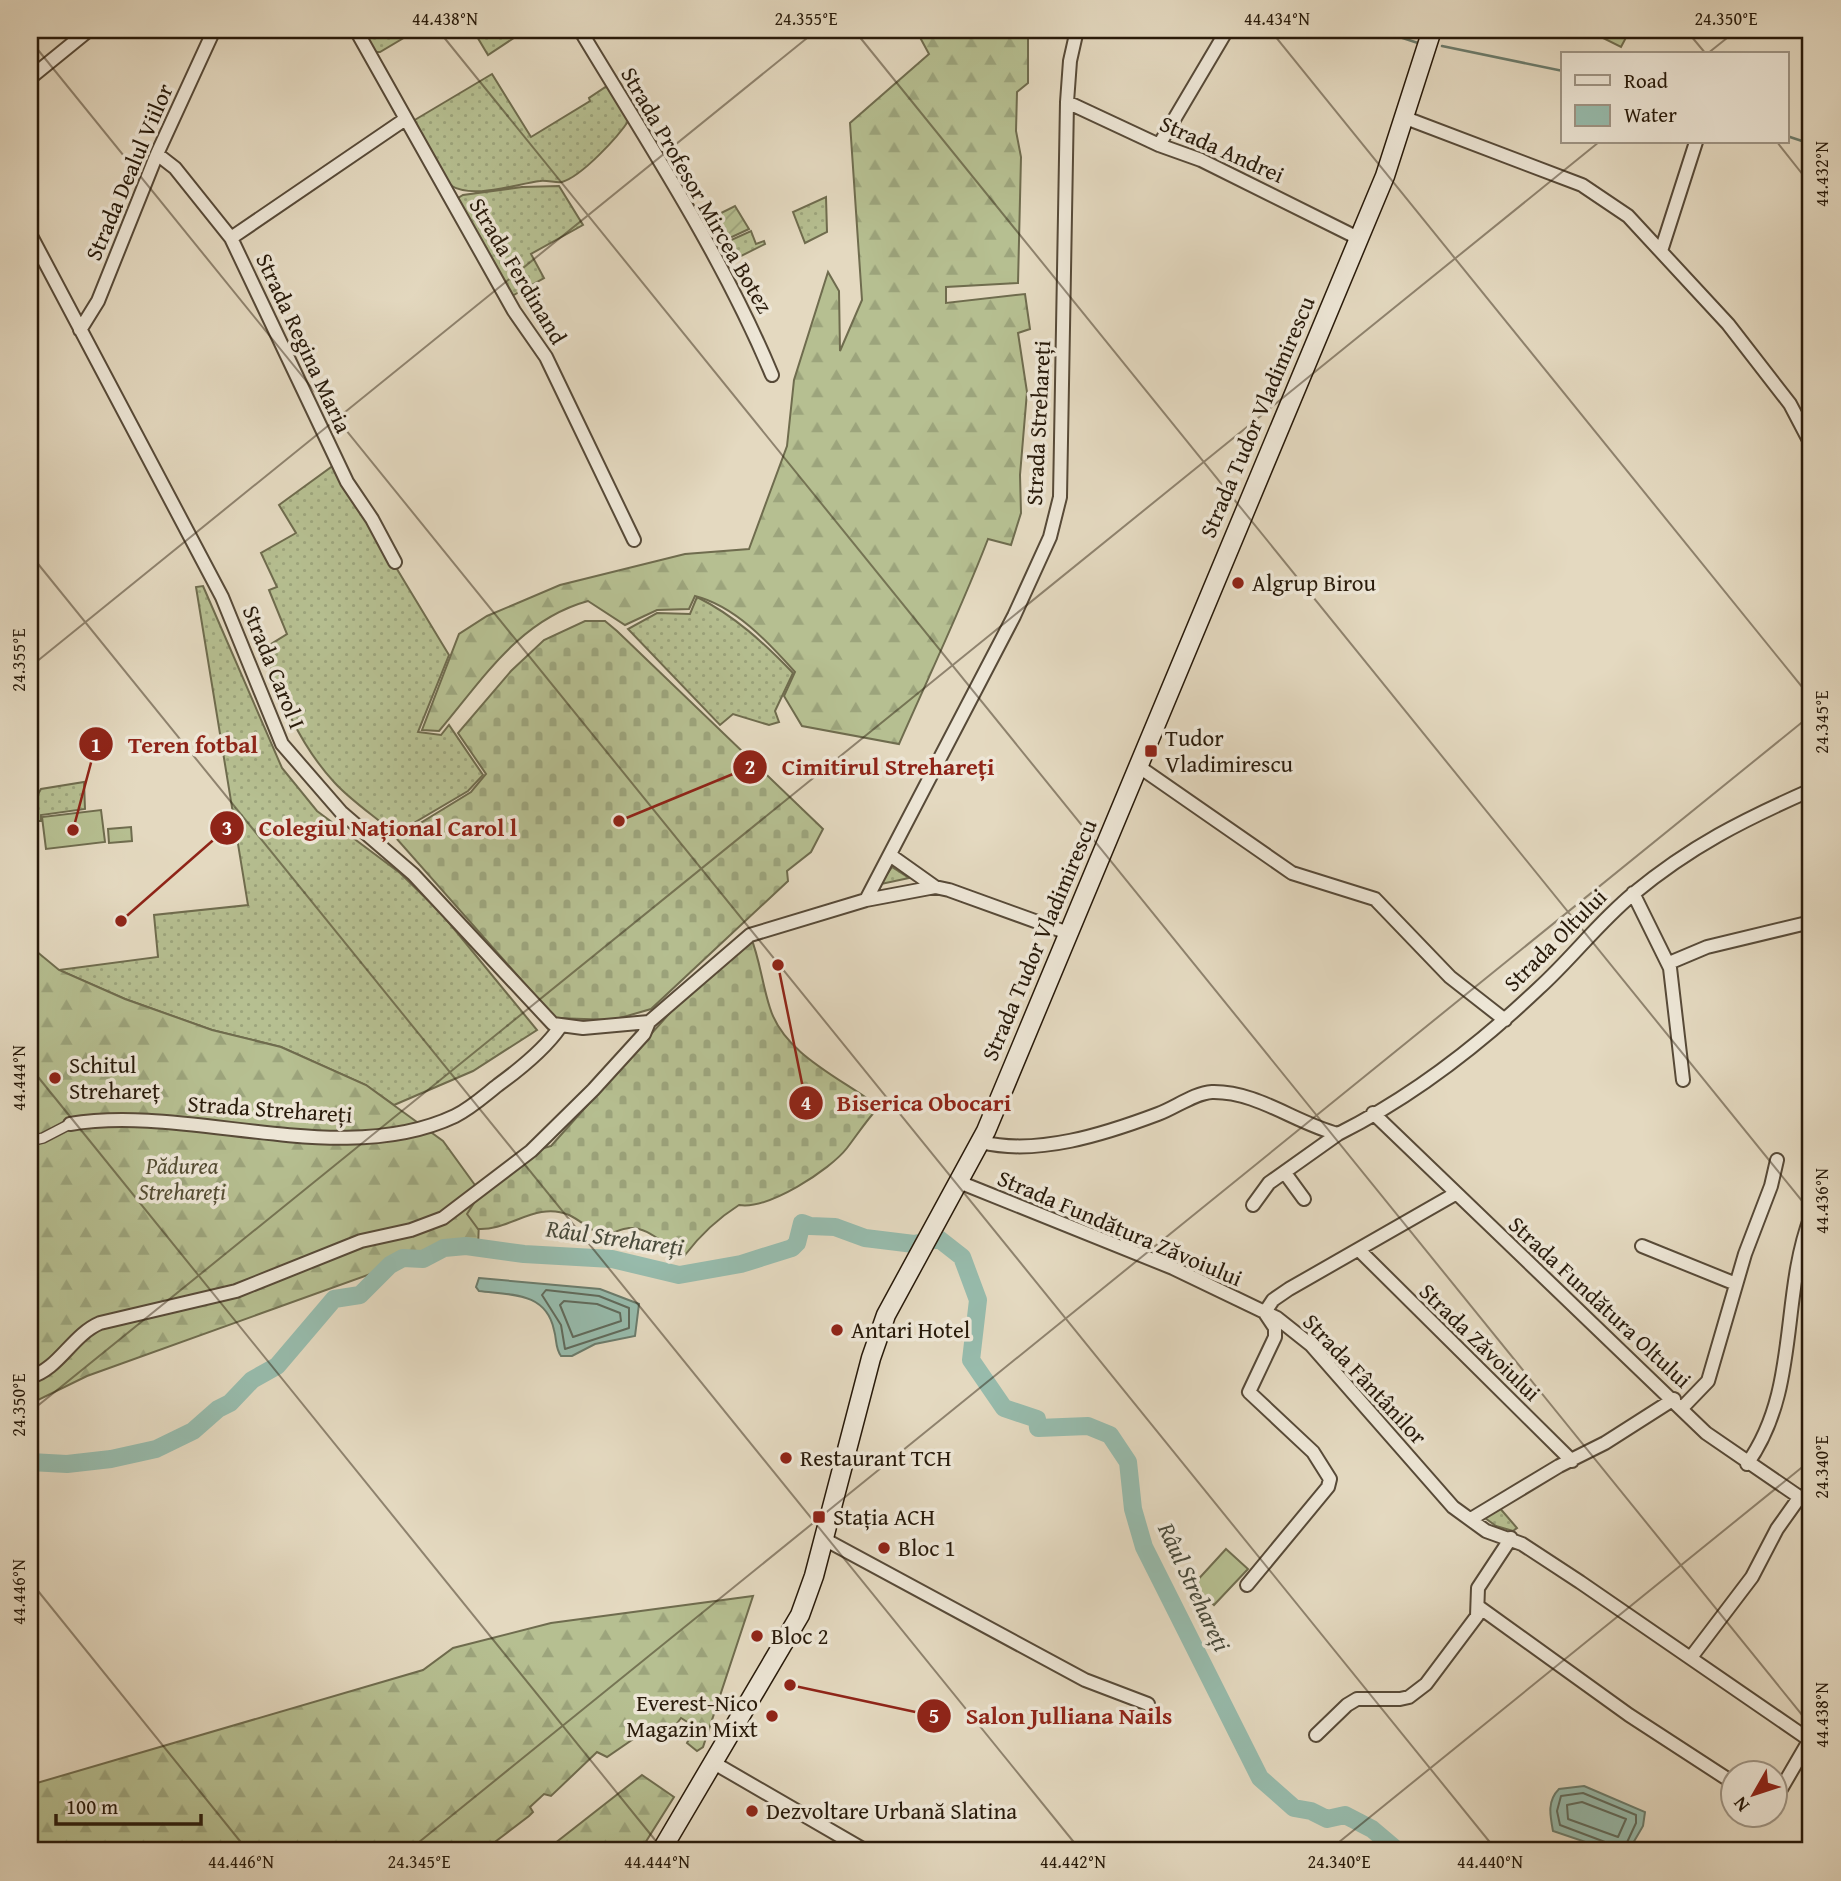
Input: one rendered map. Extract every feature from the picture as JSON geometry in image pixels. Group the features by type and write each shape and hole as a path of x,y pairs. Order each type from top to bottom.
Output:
{"main road":[{"name":"Strada Tudor Vladimirescu","path":"661,1851 800,1615 824,1539 871,1358 886,1315 905,1276 981,1142 1385,176 1432,30"}],"street":[{"path":"30,78 89,30"},
{"name":"Strada Dealul Viilor","path":"80,330 98,301 157,154 214,30"},
{"name":"Strada Ferdinand","path":"356,30 404,120 514,312 547,357 634,540"},
{"name":"Strada Profesor Mircea Botez","path":"580,30 719,262 772,375"},
{"name":"Strada Strehareți","path":"866,900 1014,616 1050,537 1060,497 1068,102 1070,61 1077,30"},
{"path":"1159,145 1227,30"},
{"path":"1804,30 1811,38"},
{"name":"Strada Andrei","path":"1068,102 1159,145 1238,177 1359,238"},
{"path":"1404,117 1581,185 1628,216 1728,324 1776,386 1811,444"},
{"path":"231,238 404,120"},
{"path":"1661,251 1695,144"},
{"name":"Strada Regina Maria","path":"157,154 175,168 231,238 347,482 372,519 395,562"},
{"name":"Strada Carol I","path":"30,234 222,597 282,744 341,812 414,874 541,1015 560,1027"},
{"path":"1138,766 1292,873 1375,899 1450,977 1505,1020"},
{"name":"Strada Oltului","path":"1252,1205 1269,1183 1338,1134 1455,1062 1505,1020 1633,893 1718,833 1811,790"},
{"path":"890,855 936,887 1068,933"},
{"path":"30,1377 51,1366 86,1331 100,1323 236,1292 361,1241 411,1230 443,1218 531,1150 593,1090 644,1034 649,1022 740,940 763,929 866,900 936,887"},
{"path":"1633,893 1669,963 1682,1080"},
{"path":"1669,963 1707,947 1811,922"},
{"path":"560,1027 583,1028 649,1022"},
{"name":"Strada Strehareți","path":"30,1141 43,1138 70,1124 91,1120 353,1138 435,1124 468,1109 523,1067 560,1027"},
{"path":"981,1142 1010,1147 1058,1142 1132,1123 1211,1092 1248,1097 1303,1123 1338,1134"},
{"name":"Strada Fundătura Oltului","path":"1373,1113 1455,1194 1678,1403 1711,1438 1804,1501"},
{"path":"1471,1519 1678,1403 1709,1381 1736,1284 1771,1186 1777,1160"},
{"path":"1285,1173 1304,1199"},
{"name":"Strada Fundătura Zăvoiului","path":"959,1182 1173,1268 1265,1312"},
{"name":"Strada Fântânilor","path":"1455,1194 1360,1251 1289,1289 1273,1300 1265,1312 1285,1323 1311,1345 1453,1507 1486,1531 1511,1538 1692,1656 1811,1741"},
{"path":"1747,1464 1765,1436 1775,1408 1790,1336 1799,1262 1811,1216"},
{"path":"1642,1246 1736,1284"},
{"name":"Strada Zăvoiului","path":"1360,1251 1572,1461"},
{"path":"1247,1585 1328,1486 1330,1479 1313,1452 1249,1392 1275,1337 1275,1328 1265,1312"},
{"path":"1692,1656 1752,1577 1777,1529 1804,1501 1811,1487"},
{"path":"1316,1735 1357,1699 1400,1699 1426,1684 1476,1616 1479,1606 1478,1588 1511,1538"},
{"path":"824,1539 1085,1680 1148,1704"},
{"path":"1479,1606 1629,1715 1718,1773"},
{"path":"1788,1777 1811,1741"},
{"path":"714,1763 866,1851"}],"green space":[{"path":"363,30 417,30 380,52 375,52"},
{"path":"473,30 526,30 488,55"},
{"path":"916,30 1028,30 1028,83 1017,92 1016,131 1021,157 1018,283 946,287 946,303 1025,294 1030,329 1018,333 1027,392 1020,475 1021,513 1011,545 988,539 899,744 802,726 784,696 795,672 750,626 724,608 695,596 689,609 657,610 625,625 588,601 564,610 542,622 504,654 439,731 422,730 459,634 487,616 560,585 685,554 749,549 787,446 794,380 828,272 839,291 840,351 862,300 850,123 929,54"},
{"path":"1587,30 1630,30 1621,47"},
{"path":"492,74 531,137 590,101 589,98 607,86 629,120 589,164 562,182 540,181 482,191 459,189 450,185 413,121"},
{"path":"559,186 583,225 531,254 544,278 512,296 458,204 458,198 463,195 522,187"},
{"path":"826,197 827,232 805,243 793,212"},
{"path":"735,206 749,229 719,243 707,220"},
{"path":"751,231 756,244 764,241 765,244 729,262 720,245"},
{"path":"334,465 449,655 418,732 441,735 449,725 483,775 468,791 395,834 341,789 311,752 284,702 263,649 287,634 269,590 277,587 261,553 296,533 279,505"},
{"path":"203,586 282,768 317,811 400,873 441,913 537,1030 473,1071 394,1105 366,1085 281,1047 212,1030 125,999 59,970 158,957 154,915 248,905 196,587"},
{"path":"697,597 748,631 793,673 775,711 779,722 769,725 733,714 720,725 628,629 657,613 690,614"},
{"path":"585,621 605,621 617,631 823,829 811,852 787,871 788,881 651,1009 613,1020 555,1018 396,838 471,792 486,774 458,733 511,671 544,640"},
{"path":"84,782 85,809 41,815 41,821 37,821 34,801 41,789"},
{"path":"101,810 105,842 46,849 42,817"},
{"path":"131,827 132,841 109,843 108,829"},
{"path":"892,867 909,878 881,884 881,883"},
{"path":"750,935 770,1008 786,1037 811,1061 868,1099 877,1109 839,1157 798,1187 766,1201 739,1205 710,1227 685,1255 636,1228 602,1235 573,1217 557,1212 534,1214 501,1226 478,1229 467,1214 492,1181 513,1163 551,1146 702,977"},
{"name":"Pădurea Strehareți","path":"30,946 59,970 125,999 212,1030 281,1047 366,1085 443,1141 480,1192 478,1248 415,1258 87,1376 30,1404"},
{"path":"1498,1506 1517,1528 1513,1531 1496,1526 1485,1518"},
{"path":"1226,1549 1248,1569 1214,1605 1193,1585"},
{"path":"753,1596 703,1747 697,1751 687,1743 694,1729 681,1718 669,1734 645,1731 607,1757 597,1752 551,1796 544,1794 530,1807 533,1812 529,1816 483,1851 30,1851 30,1785 423,1670 453,1648 551,1623"},
{"path":"642,1775 674,1797 640,1851 545,1851"}],"water":[{"path":"479,1278 600,1289 639,1304 635,1336 595,1344 572,1356 561,1356 550,1318 543,1308 515,1295 479,1291 476,1287"},
{"path":"1584,1786 1645,1812 1643,1826 1629,1850 1612,1851 1553,1831 1550,1809 1555,1794 1559,1789"}],"waterway":[{"path":"1378,30 1418,43"},
{"path":"1442,46 1561,71"},
{"path":"1788,136 1811,144"},
{"name":"Râul Strehareți","path":"30,1462 67,1464 111,1459 156,1449 193,1431 218,1409 230,1403 252,1380 277,1366 334,1299 360,1295 390,1265 403,1258 423,1259 444,1248 466,1246 524,1254 612,1259 679,1275 741,1264 792,1248 797,1243 802,1223 835,1227 865,1238 914,1244 939,1239 962,1257 978,1300 971,1360 1004,1408 1037,1419 1038,1428 1088,1426 1110,1435 1128,1462 1133,1509 1144,1547 1260,1778 1294,1808 1311,1811 1327,1819 1345,1815 1372,1829 1398,1851"}],"place":[{"name":"Algrup Birou","path":"1238,583"},
{"name":"Tudor Vladimirescu","path":"1151,751"},
{"name":"Cimitirul Strehareți","path":"619,821"},
{"name":"Teren fotbal","path":"73,830"},
{"name":"Colegiul Național Carol l","path":"121,921"},
{"name":"Biserica Obocari","path":"778,965"},
{"name":"Schitul Strehareț","path":"55,1078"},
{"name":"Antari Hotel","path":"837,1330"},
{"name":"Restaurant TCH","path":"786,1458"},
{"name":"Stația ACH","path":"819,1517"},
{"name":"Bloc 1","path":"884,1548"},
{"name":"Bloc 2","path":"757,1636"},
{"name":"Salon Julliana Nails","path":"790,1685"},
{"name":"Everest-Nico Magazin Mixt","path":"772,1716"},
{"name":"Dezvoltare Urbană Slatina","path":"752,1811"}]}
